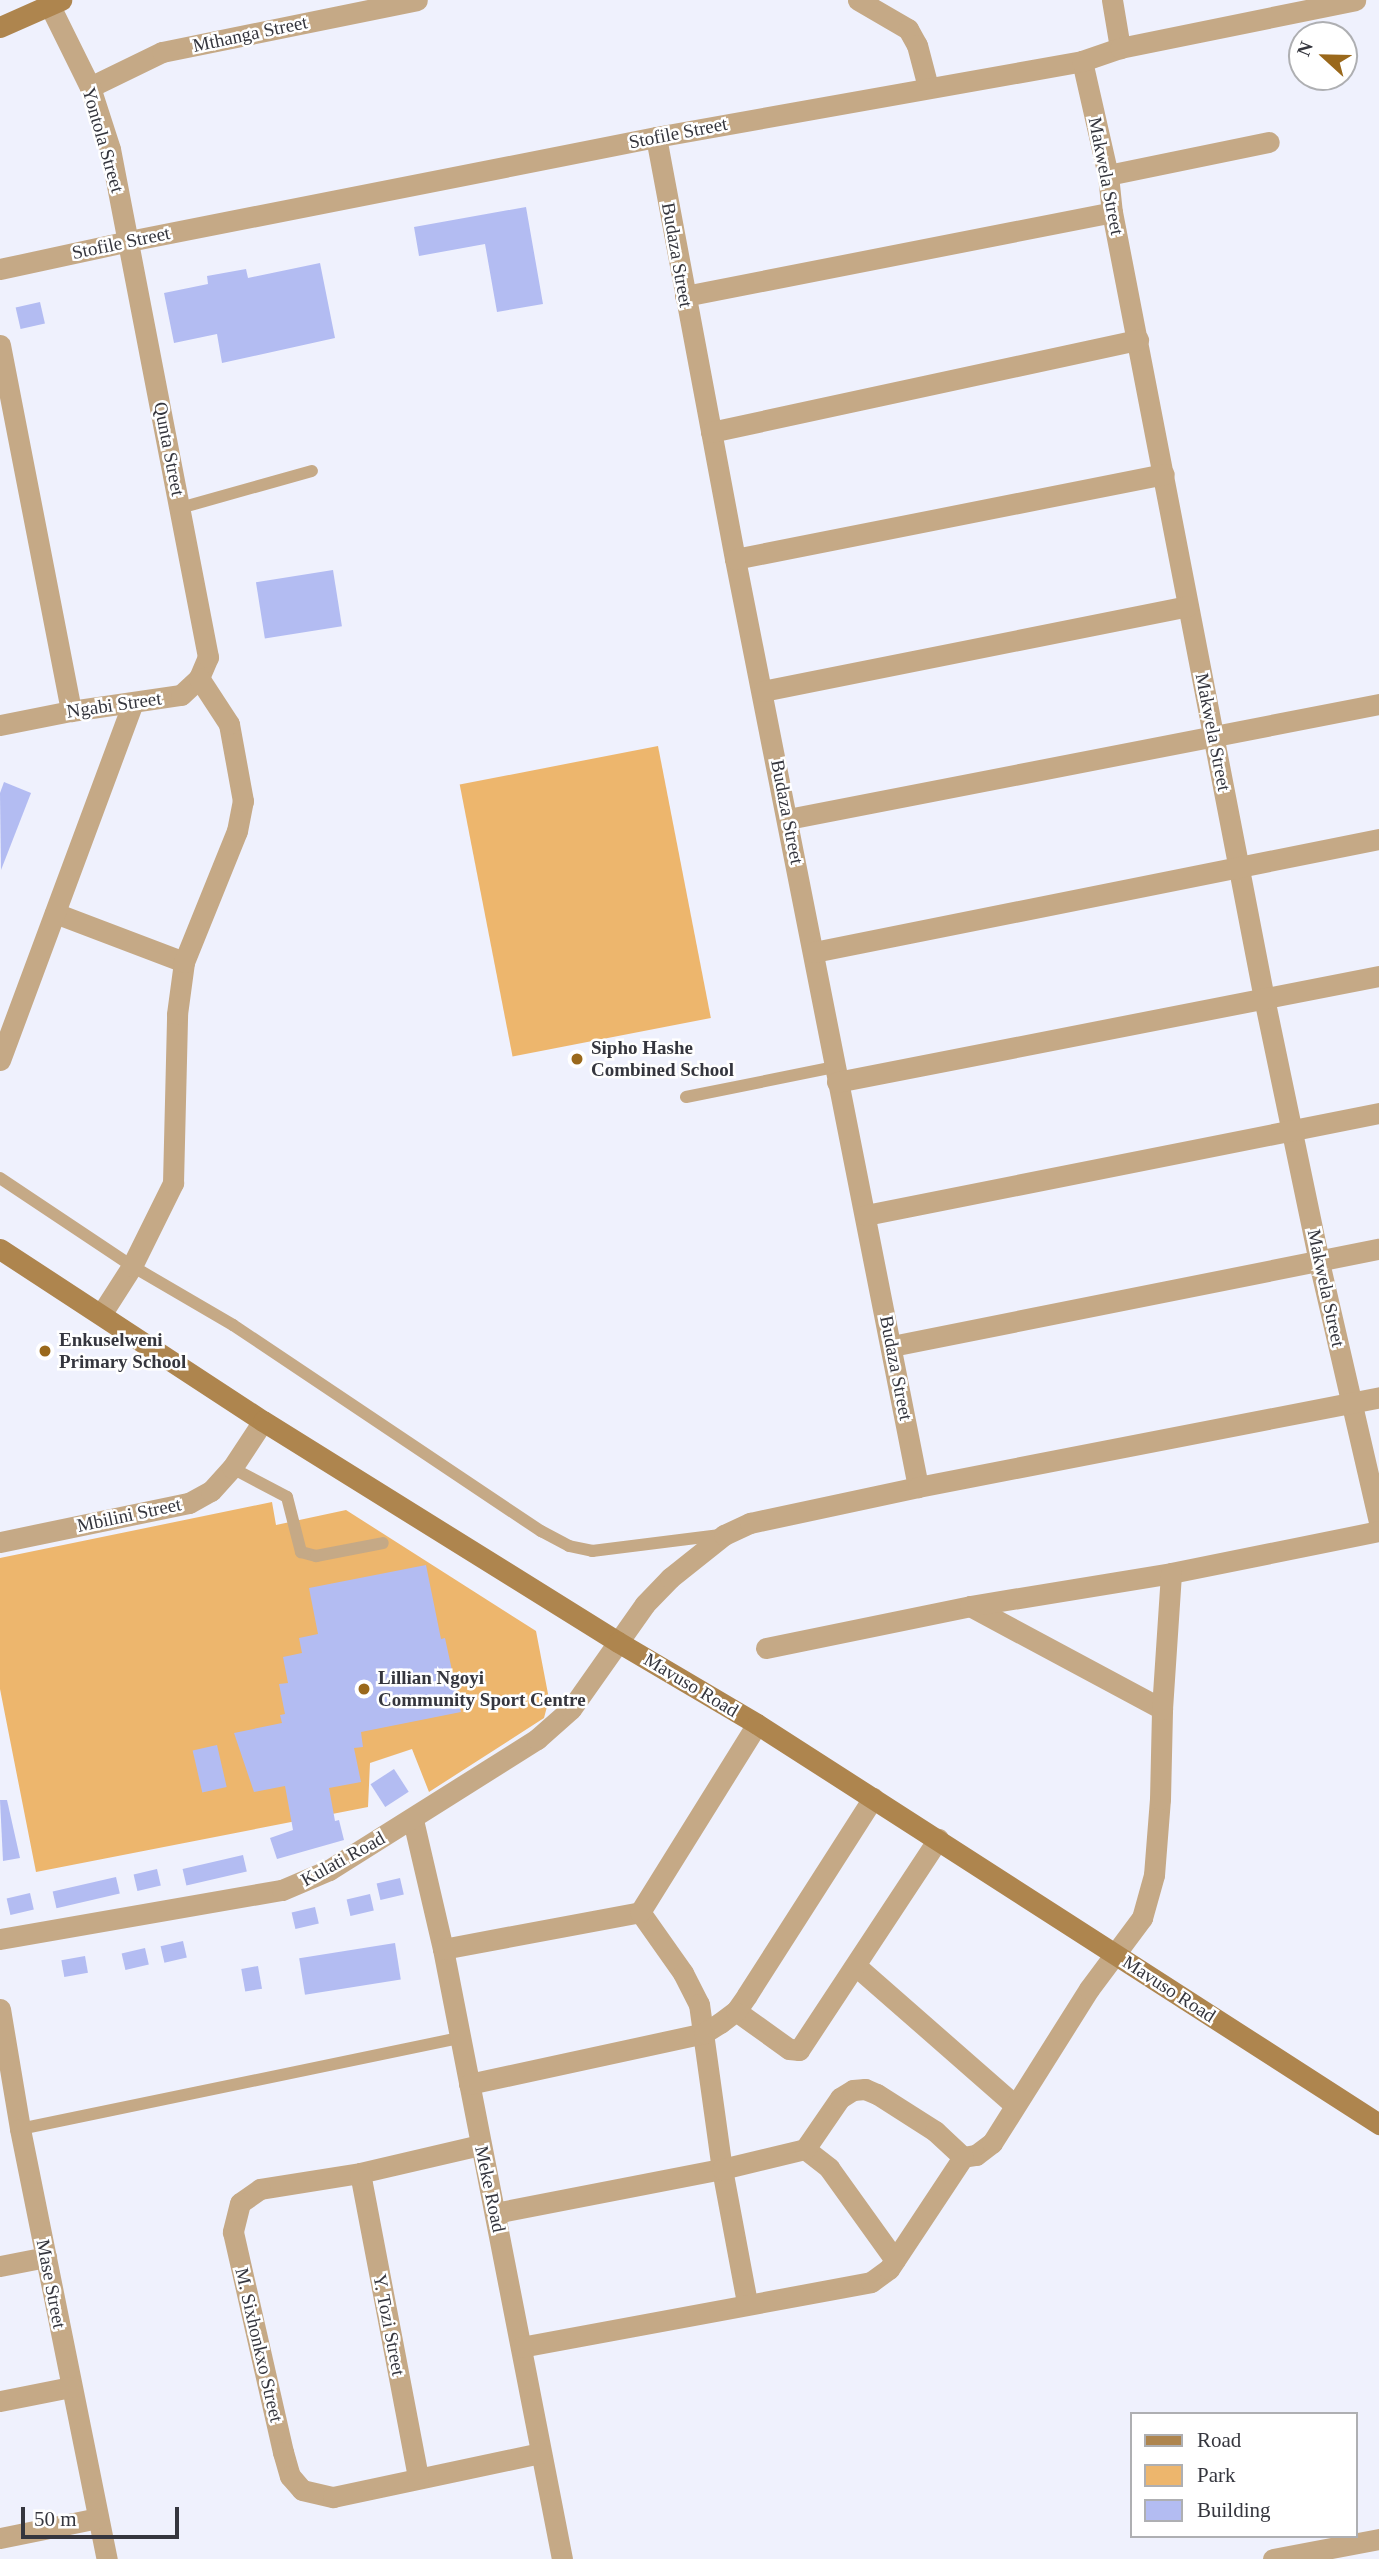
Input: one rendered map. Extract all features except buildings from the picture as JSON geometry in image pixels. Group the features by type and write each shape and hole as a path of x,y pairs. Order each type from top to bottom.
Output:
{"street":[{"name":"Mthanga Street","path":"90,87 162,52 416,0"},
{"path":"858,0 908,29 918,45 928,88"},
{"path":"1112,0 1120,48"},
{"name":"Stofile Street","path":"0,270 129,241 656,137 1082,61 1120,48 1355,0"},
{"name":"Yontola Street","path":"52,2 90,87 110,149 129,241"},
{"path":"0,27 52,2"},
{"name":"Makwela Street","path":"1082,61 1108,175 1112,212 1264,998 1319,1262 1379,1521"},
{"name":"Budaza Street","path":"656,137 710,432 918,1487"},
{"path":"1108,175 1269,142"},
{"path":"685,296 1112,212"},
{"name":"Qunta Street","path":"129,241 208,657 199,678"},
{"path":"710,432 1138,340"},
{"path":"0,345 71,711"},
{"path":"735,559 1164,474"},
{"path":"763,691 1188,606"},
{"path":"102,1314 159,1217 176,1169 177,1014 184,962 237,831 243,801 229,724 199,678"},
{"name":"Ngabi Street","path":"0,725 71,711 181,695 199,678"},
{"path":"0,1060 133,703"},
{"path":"788,819 1379,704"},
{"path":"814,952 1379,839"},
{"path":"55,913 184,962"},
{"path":"836,1075 1379,976"},
{"path":"866,1216 1379,1113"},
{"name":"Mavuso Road","path":"0,1249 263,1420 618,1642 757,1724 1379,2124"},
{"path":"892,1346 1379,1249"},
{"name":"Kulati Road","path":"0,1940 282,1889 316,1877 413,1820 537,1739 563,1716 594,1681 645,1604 670,1578 724,1535 750,1523 918,1487 1379,1397"},
{"name":"Mbilini Street","path":"0,1542 168,1510 211,1491 232,1468 263,1420"},
{"path":"766,1648 970,1606 1171,1573 1379,1531"},
{"path":"521,2347 871,2282 894,2260 963,2157 983,2151 1089,1989 1142,1918 1154,1875 1171,1573"},
{"path":"970,1606 1162,1709"},
{"path":"443,1949 640,1912 757,1724"},
{"path":"469,2084 704,2033 736,2011 873,1798"},
{"name":"Meke Road","path":"413,1820 443,1949 562,2559"},
{"path":"736,2011 789,2049 797,2051 938,1839"},
{"path":"640,1912 693,1989 699,2004 722,2169 747,2304"},
{"path":"856,1966 1015,2105"},
{"name":"Mase Street","path":"0,2009 10,2131 46,2257 107,2559"},
{"path":"495,2213 722,2169 805,2149 840,2098 853,2090 865,2089 935,2131 963,2157"},
{"name":"M. Sixhonkxo Street","path":"480,2145 360,2173 260,2189 240,2203 233,2232 290,2476 302,2490 333,2497 418,2477 540,2454"},
{"path":"805,2149 829,2168 894,2260"},
{"name":"Y. Tozi Street","path":"360,2173 418,2477"},
{"path":"0,2266 46,2257"},
{"path":"0,2401 71,2387"},
{"path":"0,2538 98,2518"},
{"path":"1273,2559 1379,2539"}],"lane":[{"path":"180,508 312,471"},
{"path":"686,1097 836,1075"},
{"path":"0,1178 132,1266 233,1325 541,1531 569,1546 593,1551 724,1535"},
{"path":"232,1468 287,1497 299,1550 305,1554 316,1556 383,1543"},
{"path":"10,2131 460,2038"}],"green space":[{"path":"658,746 711,1018 513,1056 460,785"},
{"path":"272,1502 276,1525 346,1510 536,1631 549,1699 544,1718 429,1792 412,1749 370,1763 368,1807 36,1872 0,1689 0,1558"}],"place":[{"name":"Sipho Hashe Combined School","path":"577,1059"},
{"name":"Enkuselweni Primary School","path":"45,1351"},
{"name":"Lillian Ngoyi Community Sport Centre","path":"364,1689"}]}
